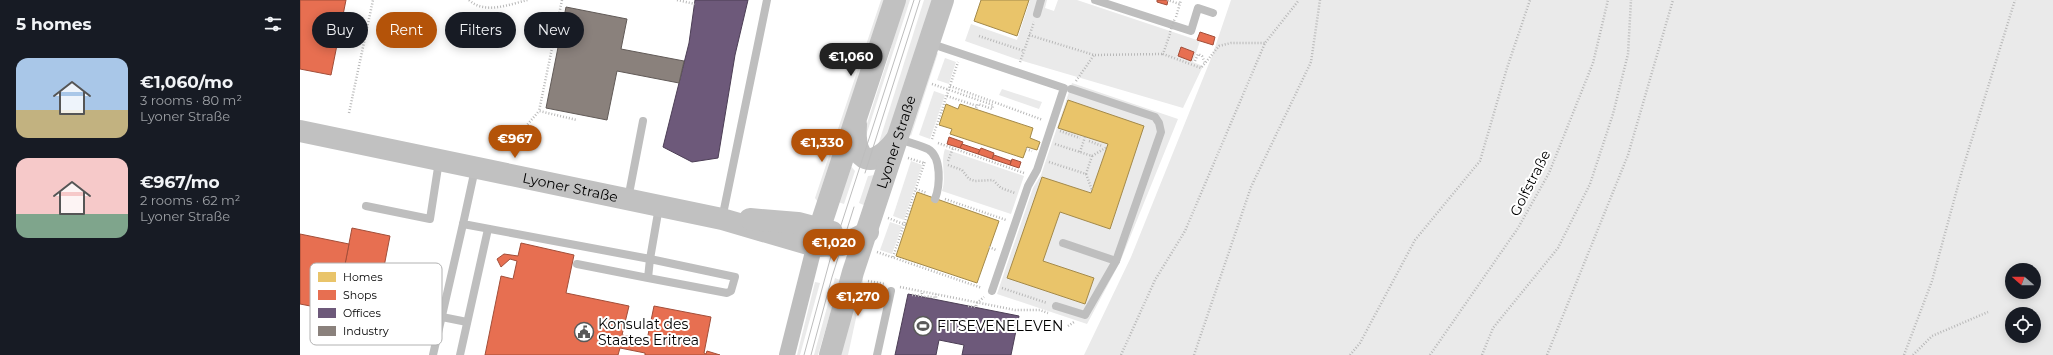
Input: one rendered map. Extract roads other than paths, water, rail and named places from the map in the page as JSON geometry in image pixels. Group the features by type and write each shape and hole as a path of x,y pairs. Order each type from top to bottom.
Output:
{"main road":[{"path":"817,237 858,108 895,0"},
{"name":"Lyoner Straße","path":"300,131 628,200 817,237 835,246 849,243 868,232 943,0"},
{"path":"858,108 856,144 857,150 864,157 877,159 889,150 897,139"},
{"path":"830,355 860,276 868,232"},
{"path":"849,243 860,276"}],"street":[{"path":"787,355 817,237"}],"lane":[{"path":"722,219 767,0"},
{"path":"1036,14 1041,0"},
{"path":"1095,0 1191,32 1198,8 1213,13"},
{"path":"928,43 1064,88 1041,159 1024,197 993,288"},
{"path":"1056,306 1085,316 1116,260 1160,132 1159,123 1155,117 1071,89"},
{"path":"628,200 643,121"},
{"path":"897,139 929,150 933,154 937,162 939,186 936,197"},
{"path":"366,206 430,219 440,161"},
{"path":"467,322 442,317 475,168"},
{"path":"648,278 659,206"},
{"path":"463,224 735,277 731,291 727,293 577,264"},
{"path":"460,355 488,229"},
{"path":"1063,243 1116,260"},
{"path":"877,355 892,288"},
{"path":"433,355 435,345"}],"tram line":[{"path":"804,355 831,256 914,0"},
{"path":"865,173 920,0"},
{"path":"811,355 832,277 854,207"}],"place":[{"name":"FITSEVENELEVEN","path":"923,326"},
{"name":"Konsulat des Staates Eritrea","path":"584,332"}]}
